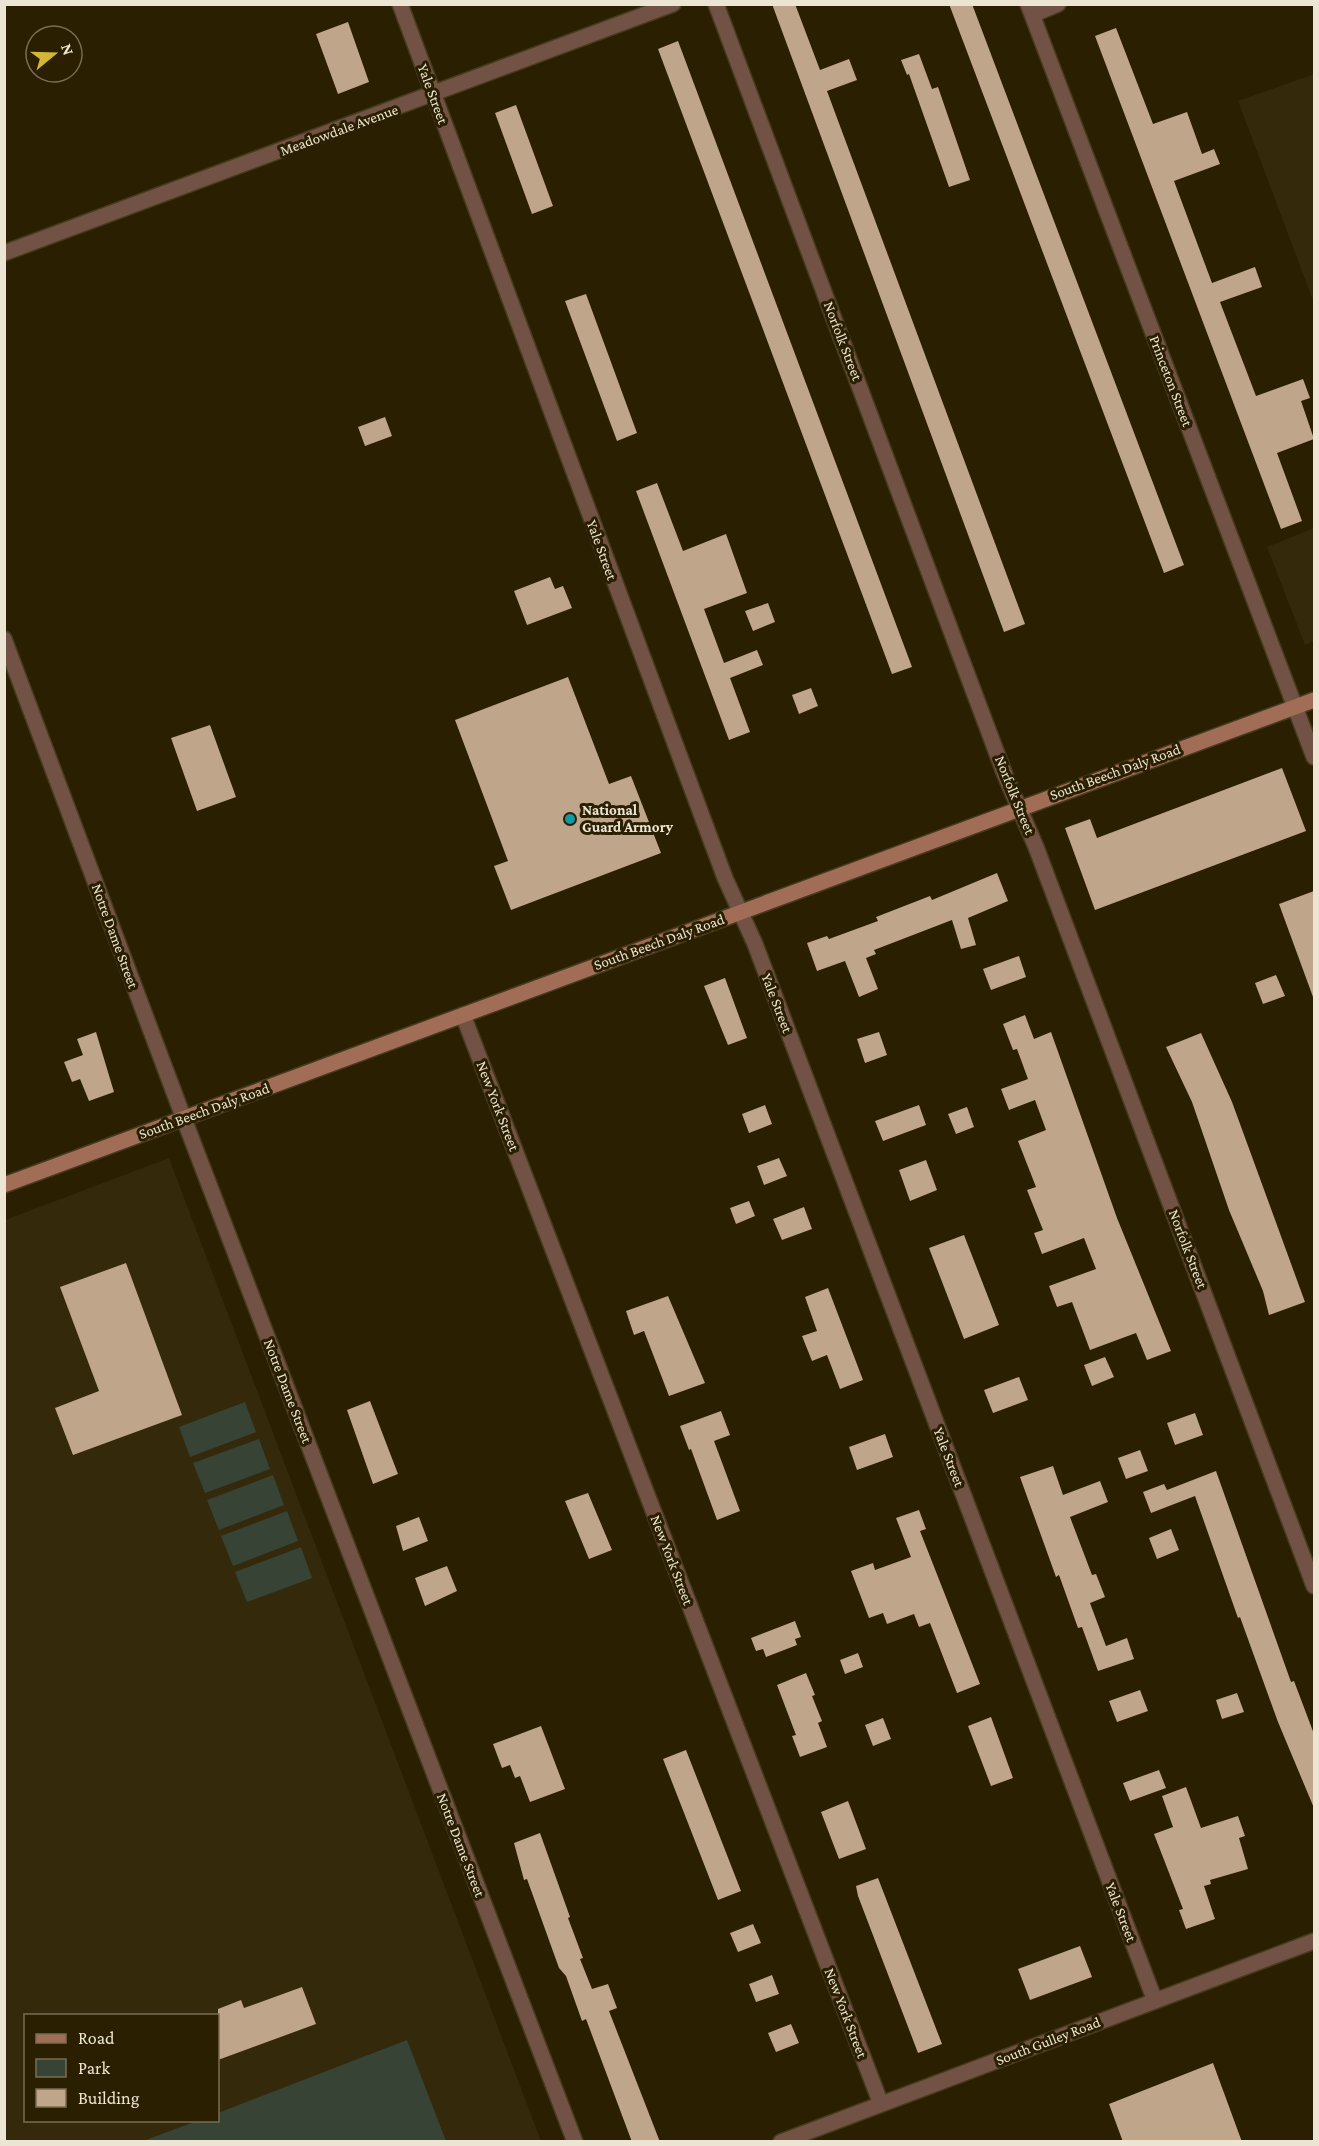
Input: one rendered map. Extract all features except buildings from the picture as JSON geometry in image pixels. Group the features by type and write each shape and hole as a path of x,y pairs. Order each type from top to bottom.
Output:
{"main road":[{"name":"South Beech Daly Road","path":"4,1185 1019,807 1314,700"}],"street":[{"name":"Yale Street","path":"400,4 633,635 740,912 755,944 1155,2001"},
{"name":"Meadowdale Avenue","path":"4,253 434,96 673,4"},
{"name":"Norfolk Street","path":"716,4 1314,1586"},
{"path":"1030,10 1058,4"},
{"name":"Princeton Street","path":"1030,10 1314,757"},
{"name":"Notre Dame Street","path":"4,639 183,1119 575,2142"},
{"name":"New York Street","path":"463,1015 881,2104"},
{"name":"South Gulley Road","path":"781,2142 1314,1941"}],"shaded area":[{"path":"1314,74 1314,303 1238,101"},
{"path":"1314,528 1314,641 1305,645 1267,547"},
{"path":"169,1158 541,2141 5,2142 5,1220"}],"green space":[{"path":"245,1402 256,1432 190,1457 179,1427"},
{"path":"259,1439 270,1469 205,1493 193,1463"},
{"path":"273,1475 284,1505 219,1530 207,1500"},
{"path":"287,1511 298,1541 233,1566 221,1536"},
{"path":"301,1547 312,1578 247,1602 235,1572"},
{"path":"407,2040 446,2141 143,2141 194,2122 219,2122 219,2113"}],"place":[{"name":"National Guard Armory","path":"570,819"}]}
